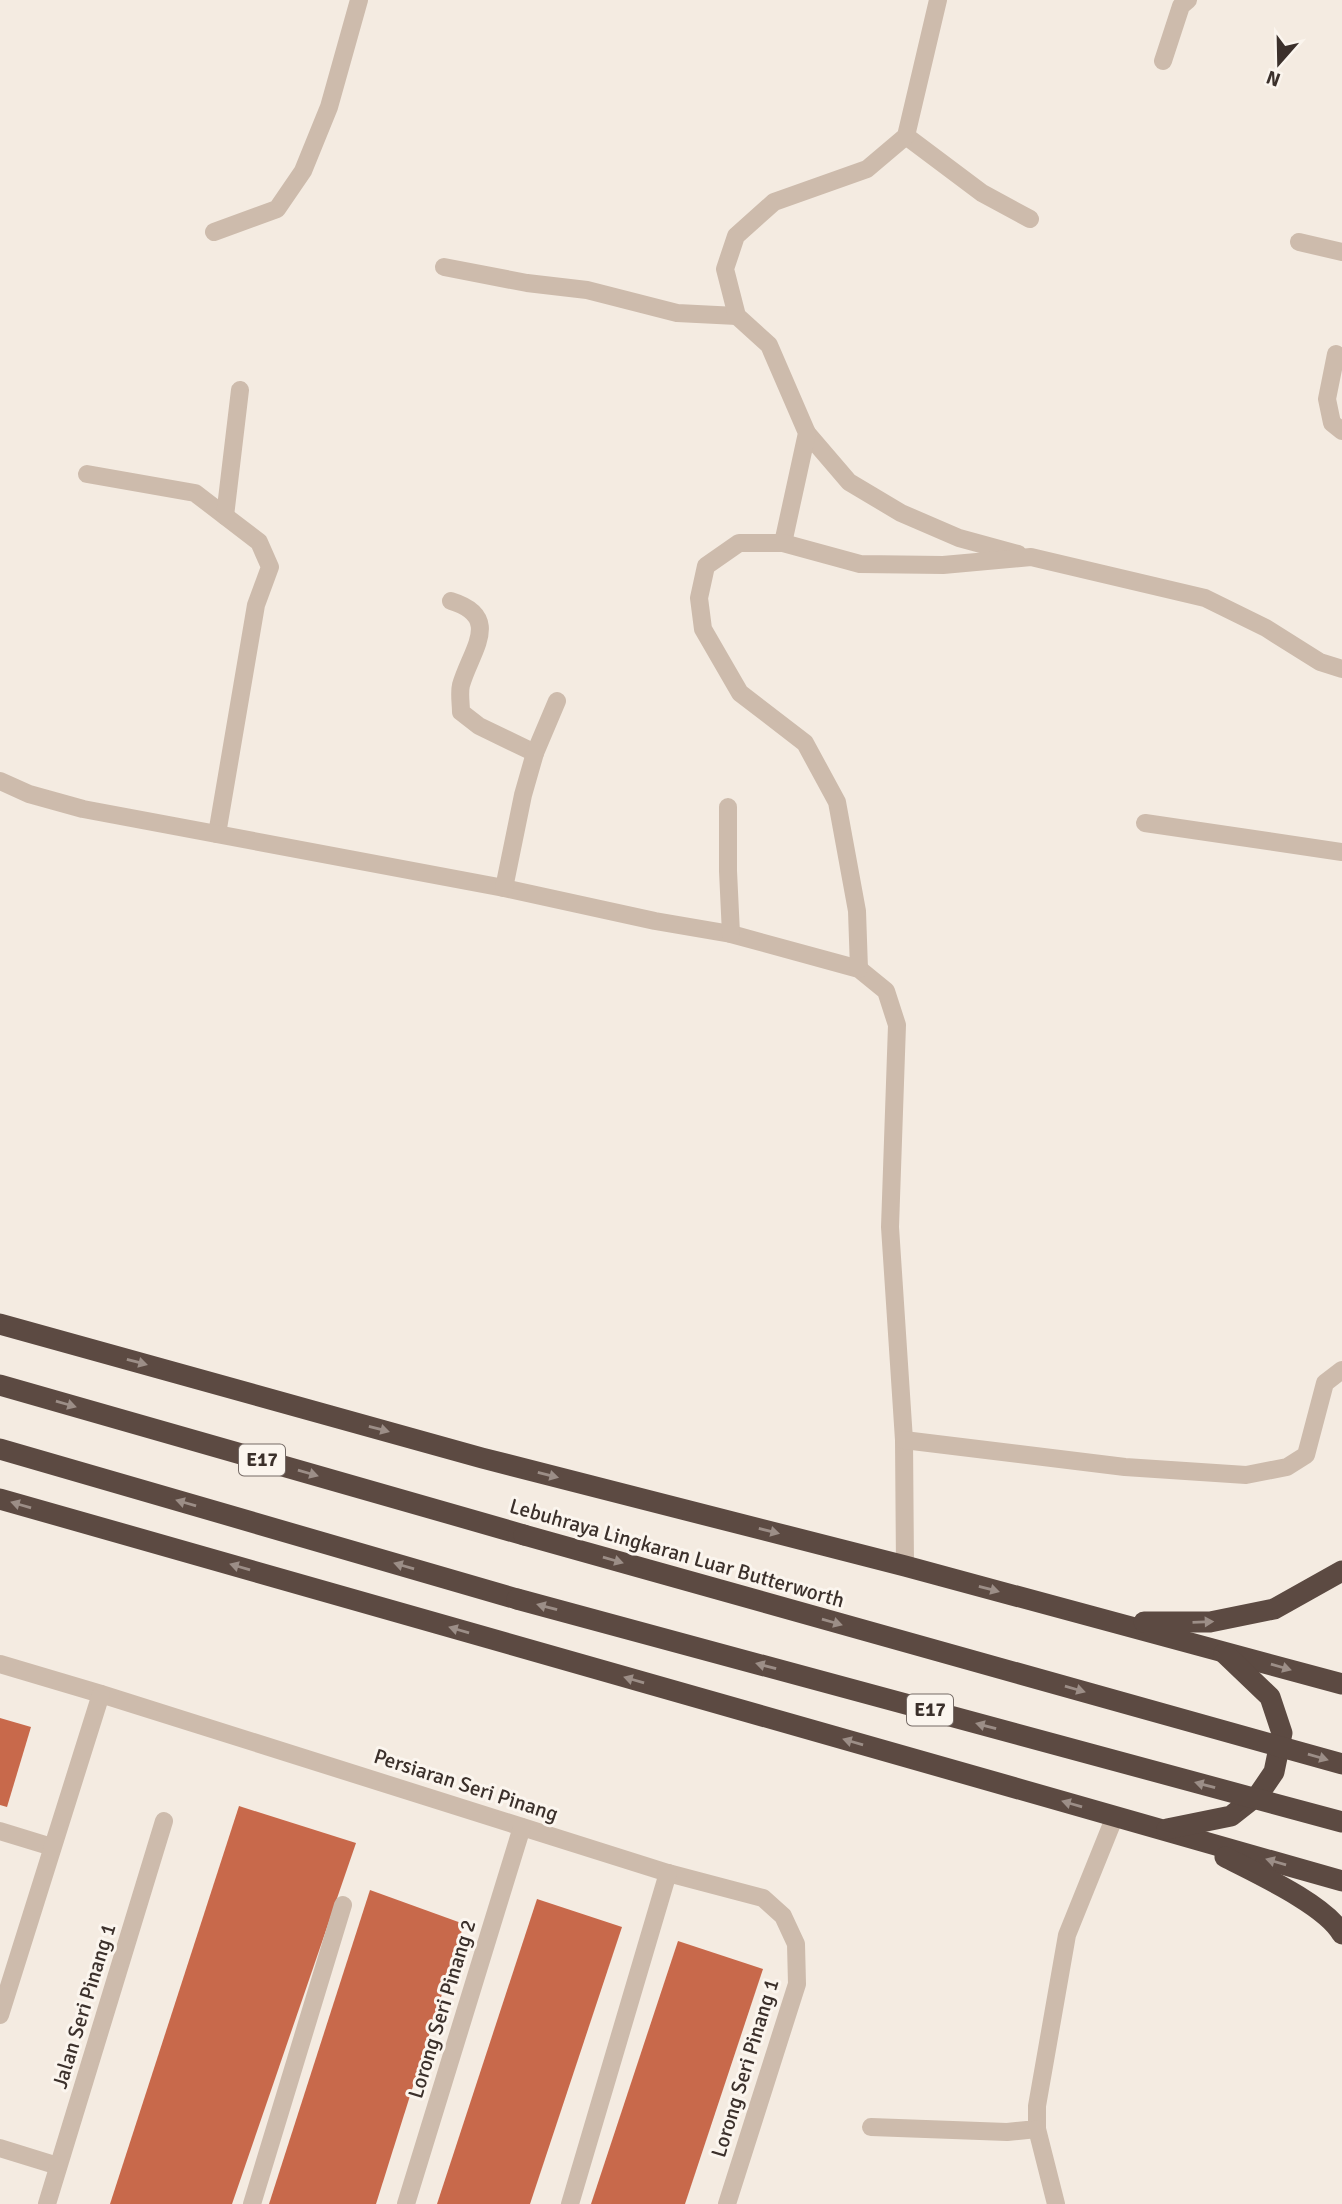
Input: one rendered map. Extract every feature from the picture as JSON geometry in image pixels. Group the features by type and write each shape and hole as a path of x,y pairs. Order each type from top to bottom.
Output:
{"highway":[{"path":"0,1324 482,1458 905,1566 1342,1684"},
{"name":"Lebuhraya Lingkaran Luar Butterworth","path":"0,1385 1342,1764"},
{"name":"E17","path":"0,1449 517,1598 1342,1822"},
{"path":"0,1499 1342,1881"},
{"path":"1110,1622 1210,1622 1274,1609 1342,1570"},
{"path":"1161,1830 1231,1816 1259,1794 1274,1772 1282,1733 1270,1697 1220,1650"},
{"path":"1184,1836 1281,1886 1336,1923 1342,1934"}],"street":[{"path":"214,232 277,209 303,171 329,107 359,0"},
{"path":"938,0 906,136 867,169 774,202 736,236 726,269 737,316 769,345 807,433 849,482 901,513 960,538 1205,598 1266,628 1320,662 1342,669"},
{"path":"1163,61 1181,6 1188,0"},
{"path":"906,136 982,193 1030,219"},
{"path":"1299,242 1342,252"},
{"path":"444,267 527,283 587,290 677,313 737,316"},
{"path":"1336,354 1326,399 1332,423 1342,431"},
{"path":"225,516 240,390"},
{"path":"783,543 807,433"},
{"path":"87,474 195,493 259,542 270,567 256,605 217,834"},
{"path":"859,969 857,911 837,802 805,743 740,693 703,629 699,598 706,566 739,543 783,543 860,564 943,565 1031,557"},
{"path":"452,601 464,605 478,617 482,629 460,688 461,712 479,726 535,753"},
{"path":"504,887 523,795 535,753 557,701"},
{"path":"0,781 29,794 83,809 504,887 655,921 730,934 859,969 886,991 897,1024 890,1227 904,1440 905,1566"},
{"path":"729,807 727,871 730,934"},
{"path":"1145,823 1342,852"},
{"path":"904,1440 1125,1467 1246,1475 1286,1467 1307,1455 1325,1383 1342,1370"},
{"name":"Persiaran Seri Pinang","path":"0,1664 668,1873 763,1898 783,1916 796,1944"},
{"path":"0,2015 3,1991 101,1694"},
{"path":"1056,2204 1037,2129 1037,2106 1067,1935 1115,1816"},
{"name":"Jalan Seri Pinang 1","path":"47,2204 164,1821"},
{"name":"Lorong Seri Pinang 2","path":"406,2204 522,1827"},
{"path":"0,1831 52,1847"},
{"path":"570,2204 668,1873"},
{"path":"252,2204 343,1905"},
{"name":"Lorong Seri Pinang 1","path":"727,2204 797,1984 796,1944"},
{"path":"871,2127 1007,2132 1037,2129"},
{"path":"0,2148 58,2166"}],"building":[{"path":"0,1718 31,1727 7,1807 0,1805"},
{"path":"239,1806 356,1843 232,2204 110,2204"},
{"path":"370,1890 464,1924 376,2204 269,2204"},
{"path":"537,1899 622,1927 530,2204 437,2204"},
{"path":"678,1941 763,1969 685,2204 591,2204"}]}
